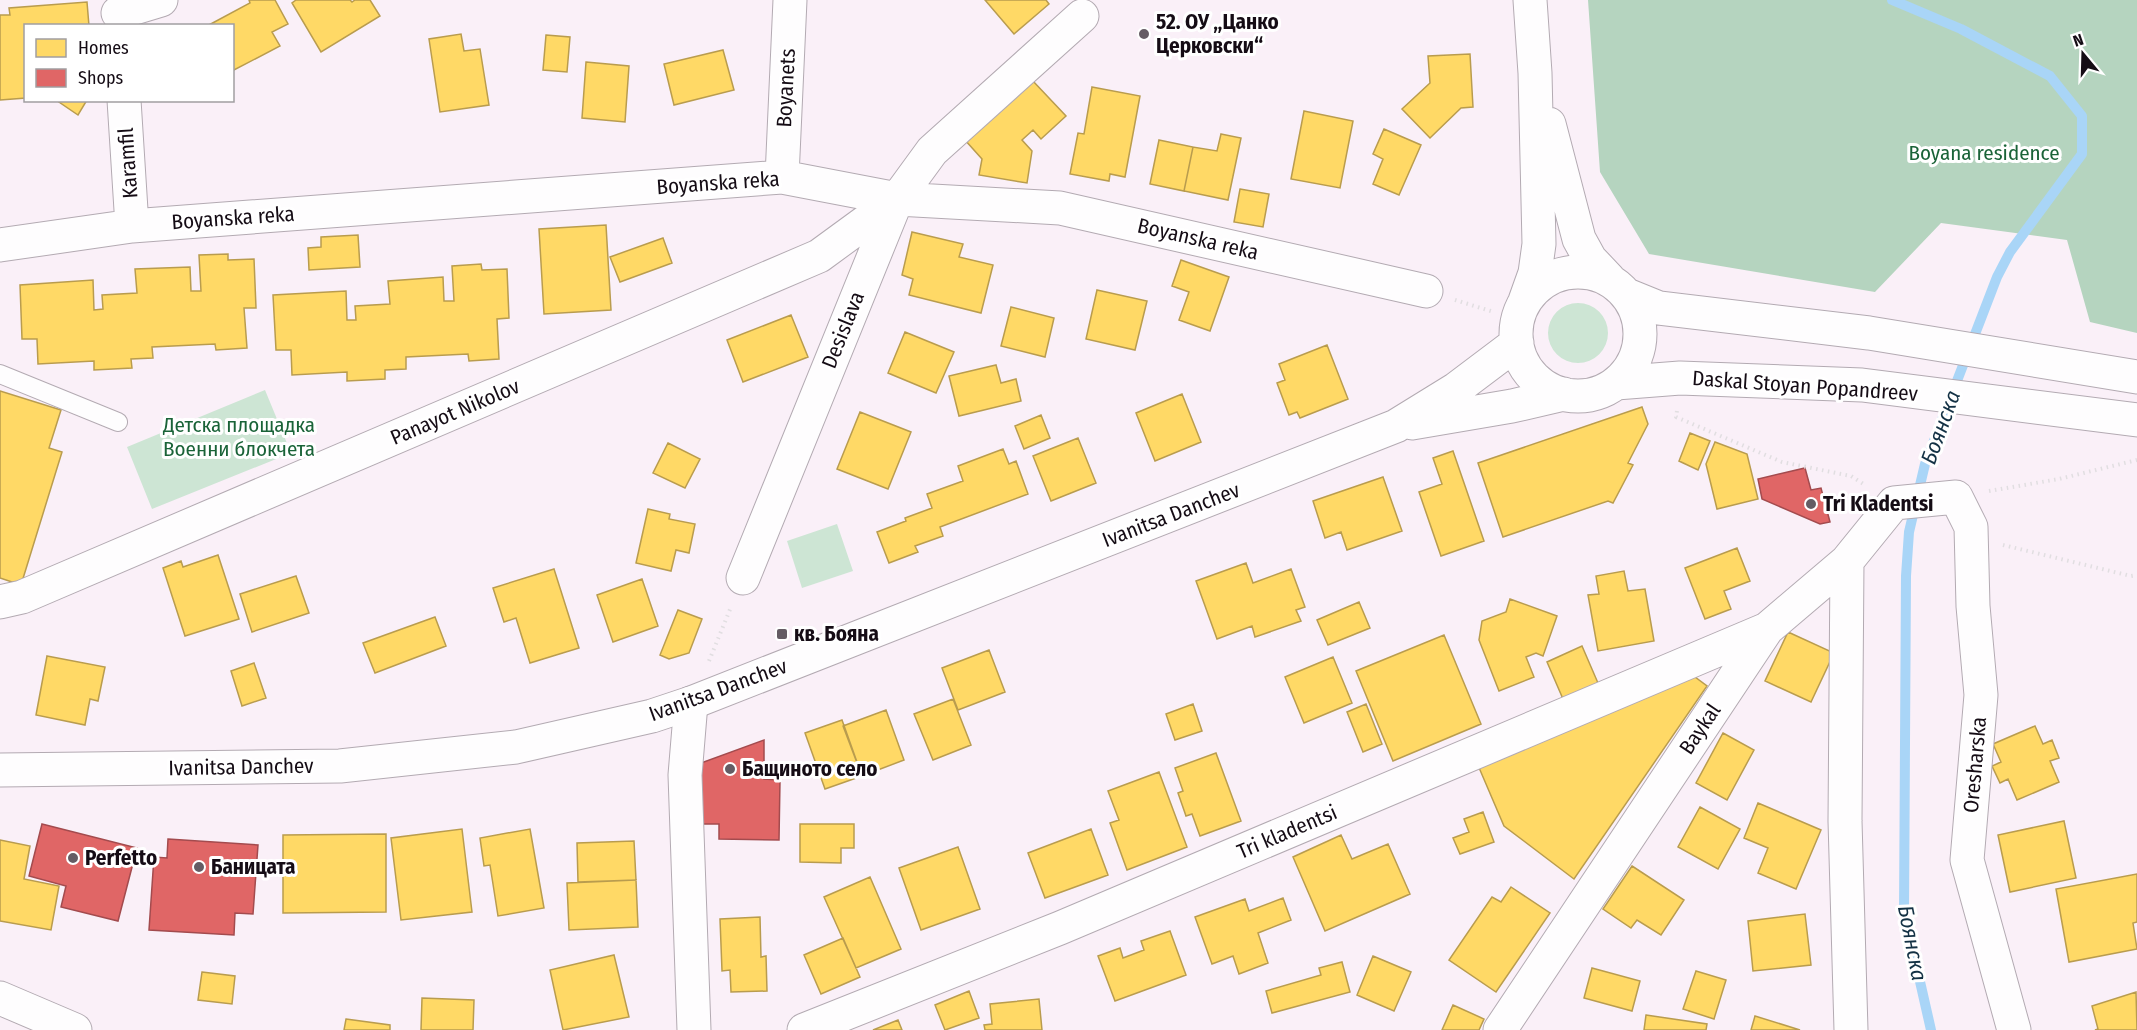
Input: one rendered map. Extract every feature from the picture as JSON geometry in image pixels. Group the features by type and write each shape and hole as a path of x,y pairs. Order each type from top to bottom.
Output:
{"street":[{"path":"118,13 161,0"},
{"name":"Boyanets","path":"782,177 790,0"},
{"path":"1513,307 1535,273 1539,244 1535,74 1530,0"},
{"name":"Desislava","path":"743,578 897,198 932,151 1082,16"},
{"path":"1513,307 1518,319 1517,343 1522,360 1532,375 1543,385 1564,394 1581,396 1598,392 1616,383 1630,367 1639,347 1640,326 1637,314 1618,287 1590,259 1579,239 1535,74"},
{"name":"Karamfil","path":"124,102 132,226"},
{"name":"Boyanska reka","path":"0,245 132,226 782,177 897,198 1060,208 1426,291"},
{"name":"Panayot Nikolov","path":"0,602 21,597 819,256 897,198"},
{"path":"1513,307 1540,285 1554,277 1572,271 1592,273 1659,308 1869,333 2137,376"},
{"name":"Ivanitsa Danchev","path":"0,770 340,766 516,747 652,716 692,703 1396,426 1456,389 1517,343"},
{"name":"Daskal Stoyan Popandreev","path":"1616,383 1680,378 1862,385 2137,420"},
{"name":"Ivanitsa Danchev","path":"1396,426 1512,406 1564,394"},
{"path":"1894,503 1956,497"},
{"name":"Oresharska","path":"1956,497 1971,527 1973,606 1981,695 1967,860 2014,1030"},
{"name":"Baykal","path":"1500,1030 1767,628 1847,561 1894,503"},
{"path":"1847,561 1845,821 1851,1030"},
{"name":"Tri kladentsi","path":"804,1030 1060,928 1767,628"},
{"path":"692,703 685,775 694,1030"},
{"path":"0,998 75,1030"}],"lane":[{"path":"0,374 118,422"}],"path":[{"path":"1426,291 1513,307"},
{"path":"1676,417 1782,462 1851,476 1894,503"},
{"path":"1956,497 2059,479 2137,460"},
{"path":"1971,527 2004,545 2131,576 2137,575"},
{"path":"692,703 743,578"}],"green space":[{"name":"Boyana residence","path":"1588,0 2137,0 2137,333 2090,322 2067,240 1941,223 1875,292 1649,254 1600,172"},
{"path":"1572,303 1584,303 1595,308 1603,316 1608,333 1606,345 1595,358 1584,363 1572,363 1561,358 1553,350 1548,339 1548,327 1553,316 1561,308"},
{"name":"Детска площадка Военни блокчета","path":"265,390 291,453 152,509 127,447"},
{"path":"837,524 853,571 802,588 787,541"}],"building: Homes":[{"path":"249,0 275,0 288,24 272,32 280,46 234,70 234,24 211,24 250,3"},
{"path":"296,0 350,0 352,2 370,0 380,16 321,52 292,3"},
{"path":"985,0 1046,0 1049,4 1014,34"},
{"path":"87,2 89,24 24,24 24,98 0,100 0,15 10,15 9,8"},
{"path":"461,34 464,51 480,49 489,105 440,112 429,39"},
{"path":"546,35 570,37 567,72 543,70"},
{"path":"723,50 734,90 674,105 664,64"},
{"path":"1470,54 1473,107 1461,108 1430,138 1402,109 1430,83 1428,56"},
{"path":"586,62 629,66 625,122 582,118"},
{"path":"1032,80 1066,116 1041,139 1033,130 1022,140 1032,151 1027,183 979,175 982,159 965,140"},
{"path":"1092,87 1140,96 1125,177 1110,174 1109,181 1070,174 1078,133 1084,134"},
{"path":"59,102 86,102 78,115"},
{"path":"1304,111 1353,121 1340,188 1291,179"},
{"path":"1384,129 1421,145 1399,195 1373,184 1383,159 1373,154"},
{"path":"1221,134 1241,138 1228,200 1184,191 1193,147 1217,151"},
{"path":"1159,140 1193,147 1184,191 1150,184"},
{"path":"1240,189 1269,194 1263,227 1234,222"},
{"path":"606,225 611,310 544,314 539,229"},
{"path":"912,232 963,244 959,257 993,265 981,313 909,295 913,279 902,275"},
{"path":"358,235 360,267 309,270 308,248 321,247 321,237"},
{"path":"663,238 672,263 620,282 610,257"},
{"path":"228,254 228,260 254,259 256,308 244,308 247,348 216,350 215,344 152,347 153,358 131,359 132,368 94,370 94,361 38,364 37,339 22,339 20,285 93,280 94,310 103,309 102,295 137,293 135,269 190,267 191,291 201,291 199,255"},
{"path":"1181,260 1229,277 1210,331 1179,320 1189,292 1172,286"},
{"path":"481,264 482,270 507,269 509,318 497,319 499,359 469,361 468,354 406,357 406,369 385,370 385,379 347,381 347,372 292,375 291,350 276,350 273,295 346,291 347,320 356,320 355,306 390,304 388,281 443,277 444,301 454,301 452,266"},
{"path":"1097,290 1147,301 1135,350 1086,339"},
{"path":"1011,307 1054,318 1045,357 1001,346"},
{"path":"791,315 808,357 743,382 727,340"},
{"path":"905,332 954,352 936,393 888,373"},
{"path":"1327,345 1348,399 1300,418 1297,412 1289,415 1277,383 1285,380 1279,364"},
{"path":"996,365 1001,383 1016,379 1021,401 959,416 949,376"},
{"path":"0,391 61,410 49,448 62,452 21,585 0,578"},
{"path":"1182,394 1201,442 1155,461 1136,413"},
{"path":"1642,407 1648,424 1628,463 1633,465 1613,503 1608,501 1503,537 1478,463"},
{"path":"860,412 911,432 888,489 837,469"},
{"path":"1041,415 1050,438 1024,449 1015,426"},
{"path":"1690,433 1710,441 1698,470 1679,461"},
{"path":"1078,438 1096,483 1051,501 1033,456"},
{"path":"1715,442 1747,454 1758,499 1717,509 1706,464"},
{"path":"668,443 700,459 685,488 653,473"},
{"path":"1003,449 1009,464 1016,461 1028,494 940,527 943,536 915,546 918,552 889,563 877,532 932,508 927,494 963,481 958,466"},
{"path":"1453,451 1484,541 1441,556 1419,492 1442,484 1433,458"},
{"path":"1383,477 1402,531 1347,550 1341,532 1325,538 1313,501"},
{"path":"648,509 670,514 669,519 695,524 689,553 676,550 671,571 636,563"},
{"path":"1737,548 1750,581 1724,591 1731,609 1705,619 1685,568"},
{"path":"218,555 239,619 185,636 163,568 181,561 183,567"},
{"path":"1246,563 1253,583 1291,569 1305,607 1296,610 1301,621 1255,637 1252,626 1217,639 1196,581"},
{"path":"554,569 579,648 530,663 516,618 504,622 493,588"},
{"path":"1624,571 1628,591 1645,589 1654,641 1598,651 1588,595 1599,594 1596,576"},
{"path":"296,576 309,613 252,632 240,594"},
{"path":"642,579 658,626 613,642 597,595"},
{"path":"1510,599 1557,616 1543,656 1536,653 1526,657 1534,677 1499,691 1479,640 1482,621 1506,612"},
{"path":"1359,602 1370,628 1328,645 1317,620"},
{"path":"678,610 702,619 689,653 669,659 660,655"},
{"path":"435,617 446,646 375,673 363,643"},
{"path":"1788,632 1834,653 1811,702 1765,681"},
{"path":"1444,635 1481,724 1393,761 1356,671"},
{"path":"1582,646 1598,683 1563,699 1547,662"},
{"path":"989,650 1005,692 958,710 942,668"},
{"path":"47,656 105,667 98,701 90,699 85,725 36,715"},
{"path":"1333,657 1352,703 1304,723 1285,677"},
{"path":"254,663 266,698 242,706 231,671"},
{"path":"1683,668 1707,686 1574,879 1504,826 1477,763"},
{"path":"953,699 971,745 933,760 914,714"},
{"path":"1193,704 1202,731 1175,740 1166,714"},
{"path":"1366,704 1382,744 1363,752 1347,712"},
{"path":"886,710 904,760 862,776 843,726"},
{"path":"842,720 862,776 825,789 805,733"},
{"path":"2035,726 2043,744 2052,740 2059,758 2050,761 2059,782 2017,800 2008,779 2000,783 1992,766 2001,762 1993,744"},
{"path":"1723,733 1754,750 1727,800 1696,783"},
{"path":"1216,753 1241,821 1200,836 1192,814 1186,816 1178,793 1183,791 1175,768"},
{"path":"1159,772 1187,847 1127,870 1110,823 1119,820 1108,791"},
{"path":"1758,803 1821,830 1796,889 1758,873 1768,848 1744,838"},
{"path":"1700,807 1740,829 1718,869 1678,847"},
{"path":"1483,812 1494,842 1460,854 1453,838 1469,832 1464,819"},
{"path":"2064,821 2076,878 2010,892 1998,835"},
{"path":"800,824 854,824 854,848 841,848 841,863 800,862"},
{"path":"462,829 472,912 401,920 391,838"},
{"path":"530,829 544,908 498,916 490,865 484,866 480,838"},
{"path":"1091,829 1108,875 1045,898 1028,853"},
{"path":"386,834 386,912 283,913 283,835"},
{"path":"1341,835 1352,859 1388,844 1410,894 1325,931 1293,857"},
{"path":"0,840 30,846 24,879 59,886 51,930 0,921"},
{"path":"634,841 636,880 578,882 577,843"},
{"path":"958,847 980,909 921,930 899,868"},
{"path":"1632,866 1684,900 1661,935 1637,920 1631,928 1603,909"},
{"path":"2137,874 2137,922 2133,923 2137,949 2069,962 2056,889"},
{"path":"870,877 901,949 856,968 824,897"},
{"path":"636,880 638,927 569,930 567,883"},
{"path":"1511,887 1550,913 1496,992 1449,960 1492,897 1501,902"},
{"path":"1283,898 1291,920 1258,933 1268,963 1239,974 1233,956 1212,964 1195,917 1245,899 1249,911"},
{"path":"1805,914 1811,965 1753,971 1748,921"},
{"path":"760,917 761,957 766,956 767,991 731,992 730,970 722,971 720,919"},
{"path":"1170,931 1186,975 1115,1001 1098,956 1120,948 1123,958 1144,950 1141,941"},
{"path":"843,938 860,977 821,994 804,955"},
{"path":"614,955 629,1017 563,1030 550,970"},
{"path":"1373,956 1411,972 1394,1011 1357,995"},
{"path":"1342,962 1350,992 1272,1013 1266,991 1321,975 1319,968"},
{"path":"1592,968 1640,981 1632,1011 1584,998"},
{"path":"1696,971 1726,980 1714,1019 1683,1009"},
{"path":"202,972 235,976 232,1004 198,1000"},
{"path":"969,991 979,1018 945,1030 935,1005"},
{"path":"2136,992 2137,1030 2095,1030 2098,1029 2092,1006"},
{"path":"422,998 474,1000 473,1030 421,1030"},
{"path":"1039,999 1042,1030 985,1030 984,1025 992,1024 990,1004"},
{"path":"1453,1005 1484,1019 1479,1030 1442,1030"},
{"path":"1646,1015 1707,1024 1706,1030 1644,1030"},
{"path":"1755,1016 1800,1030 1751,1030"},
{"path":"346,1019 390,1025 390,1030 344,1030"},
{"path":"898,1020 902,1030 873,1030"}],"building: Shops":[{"path":"1805,468 1811,490 1821,488 1830,522 1820,524 1762,499 1758,479"},
{"path":"764,740 764,779 780,780 779,840 719,839 719,824 700,824 701,763"},
{"path":"42,824 137,848 118,921 61,907 66,886 29,876"},
{"path":"168,839 258,845 253,914 235,913 234,935 149,930 154,857 167,858"}],"waterway":[{"name":"Боянска","path":"1892,0 1961,29 2050,76 2082,116 2082,154 2010,252 1997,277 1925,464 1909,532 1906,576 1904,911 1931,1030"}],"place":[{"name":"52. ОУ „Цанко Церковски“","path":"1144,34"},
{"name":"Tri Kladentsi","path":"1811,504"},
{"name":"кв. Бояна","path":"782,634"},
{"name":"Бащиното село","path":"730,769"},
{"name":"Perfetto","path":"73,858"},
{"name":"Баницата","path":"199,867"}]}
